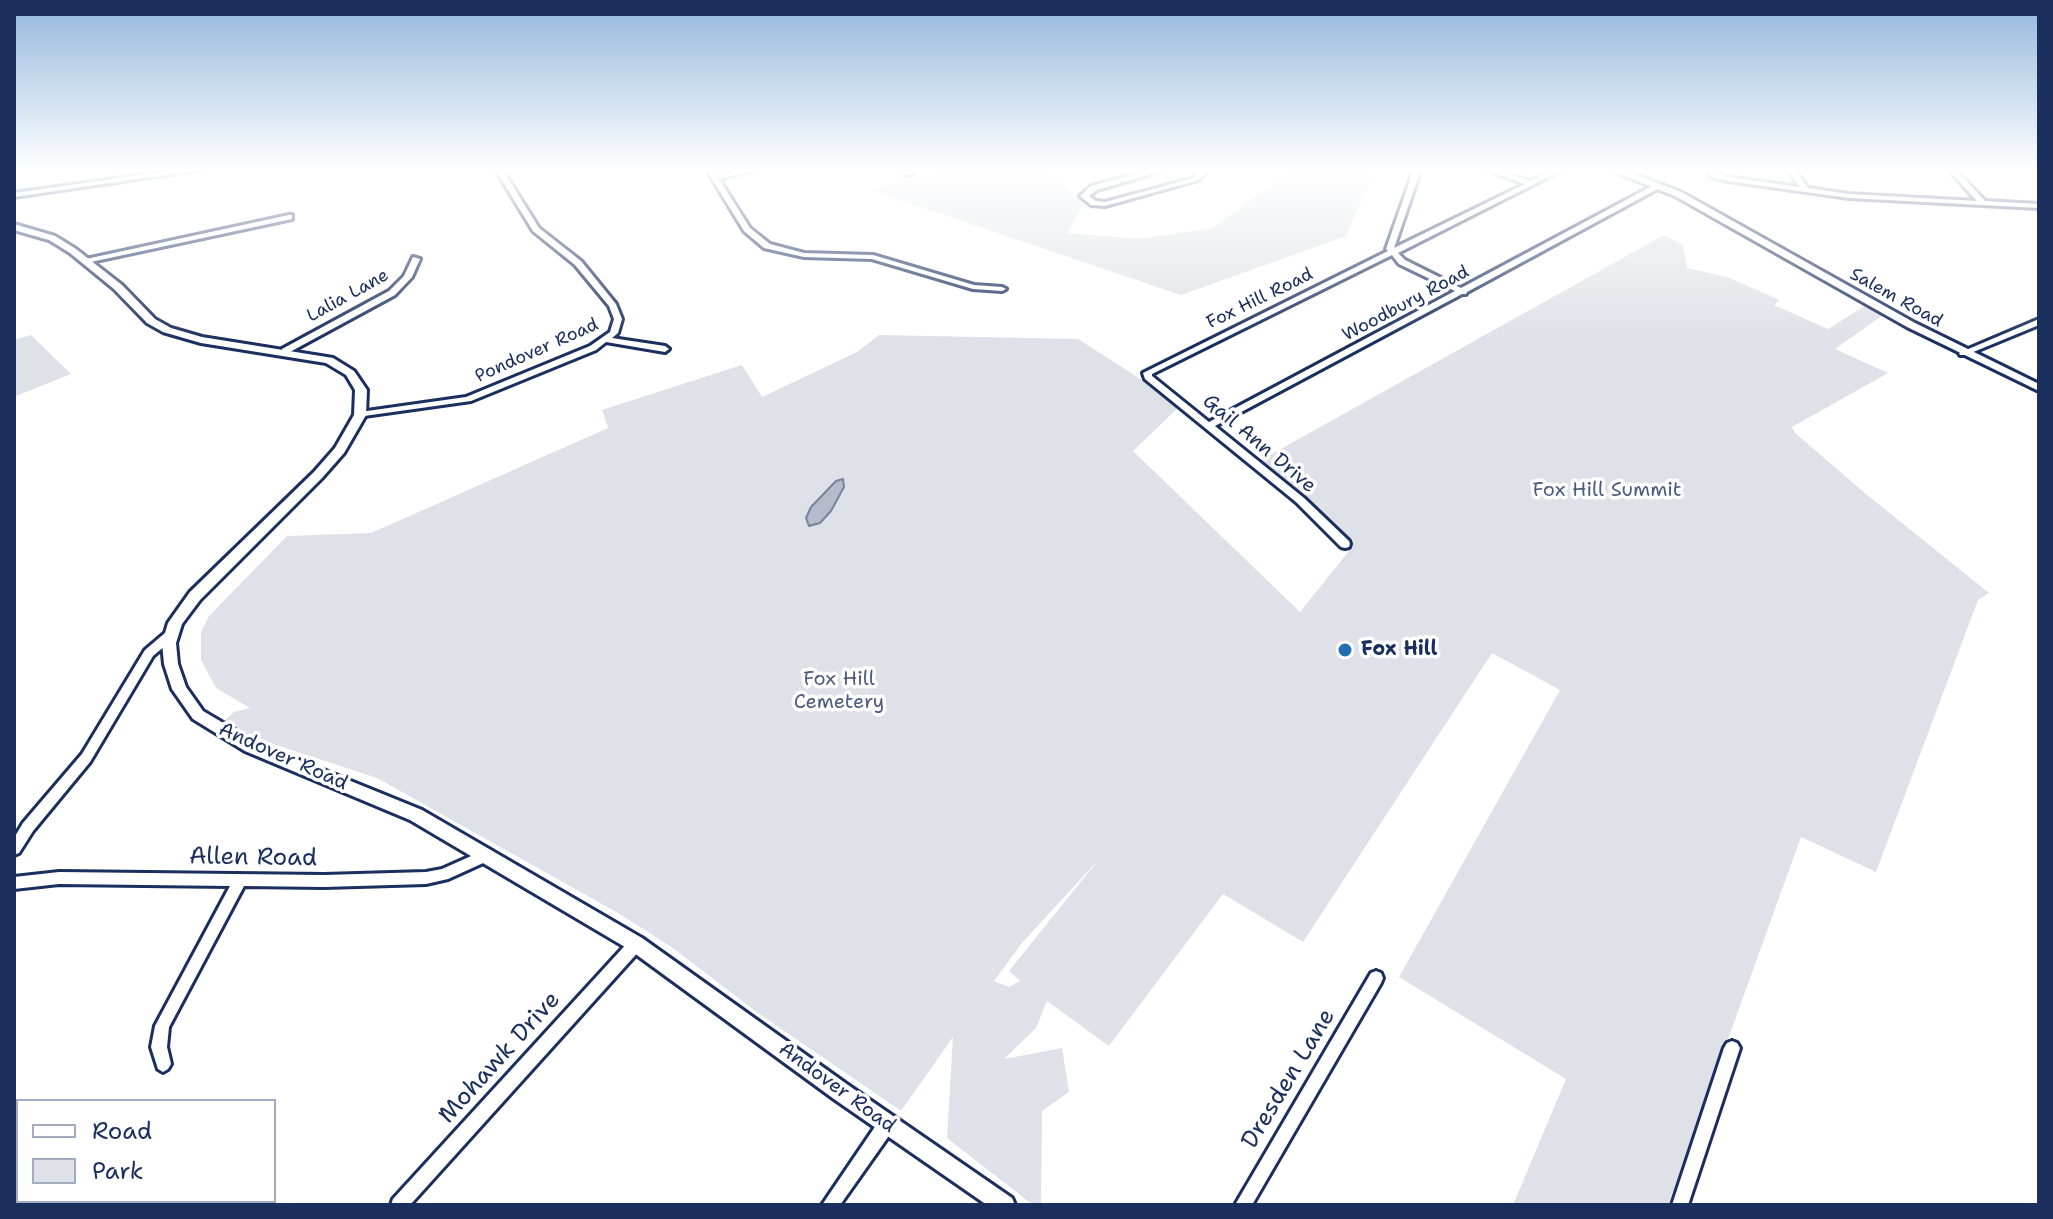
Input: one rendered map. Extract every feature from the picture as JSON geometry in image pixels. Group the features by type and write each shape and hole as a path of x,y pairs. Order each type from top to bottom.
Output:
{"main road":[{"name":"Salem Road","path":"1740,226 1963,353 2039,388"},
{"path":"14,227 52,238 86,261 151,321 167,330 201,340 329,360 345,369 361,390 360,415 348,439 325,467 195,596 179,616 169,636"},
{"name":"Andover Road","path":"169,636 171,664 179,689 198,715 211,725 251,747 416,815 636,944 1005,1205"}],"street":[{"path":"86,261 248,226"},
{"name":"Pondover Road","path":"360,415 468,399 607,340 618,323 613,306 578,263 534,226"},
{"path":"745,226 767,246 804,255 873,257 973,287 1002,289"},
{"path":"1397,226 1390,244 1392,252 1417,270 1463,292"},
{"name":"Fox Hill Road","path":"1147,374 1149,370 1445,226"},
{"name":"Woodbury Road","path":"1210,425 1585,226"},
{"name":"Lalia Lane","path":"285,351 392,293 408,277 416,259"},
{"path":"1963,353 2039,322"},
{"path":"607,340 665,349"},
{"name":"Gail Ann Drive","path":"1147,374 1300,500 1345,544"},
{"path":"14,849 28,827 86,758 149,653 169,636"},
{"path":"14,837 28,827"},
{"name":"Allen Road","path":"14,883 71,878 426,878 443,875 487,855"},
{"path":"163,1064 159,1038 167,1014 240,880"},
{"name":"Mohawk Drive","path":"399,1205 636,944"},
{"name":"Dresden Lane","path":"1243,1205 1376,978"},
{"path":"1680,1205 1732,1048"},
{"path":"830,1205 887,1124"}],"green space":[{"path":"977,226 1071,226 1067,233 1139,239 1216,226 1350,226 1346,236 1181,295"},
{"path":"1664,235 1683,245 1687,268 1727,277 1780,300 1774,305 1828,329 1866,305 1883,315 1835,349 1888,373 1792,427 1795,433 1866,494 1989,593 1978,600 1876,872 1801,837 1668,1205 1513,1205 1566,1079 1399,977 1560,690 1492,653 1303,942 1223,894 1109,1046 1047,1001 1036,1028 1004,1059 1062,1048 1069,1092 1042,1111 1041,1205 1033,1205 947,1138 953,1037 901,1111 758,1013 670,946 618,913 377,778 258,739 224,721 234,712 250,708 216,688 201,660 201,632 209,616 287,536 371,533 608,428 602,410 742,365 762,397 857,352 879,335 1078,339 1181,405 1133,451 1300,612 1353,546 1261,460","holes":["1100,858 1009,971 1020,981 1009,987 994,981 1022,943"]},
{"path":"31,335 71,374 14,397 14,340"}],"water":[{"path":"843,479 844,487 831,511 820,523 809,526 806,518 811,507 836,481"}],"place":[{"name":"Fox Hill","path":"1345,650"}],"park label":[{"name":"Fox Hill Summit","path":"1607,491"},
{"name":"Fox Hill Cemetery","path":"839,692"}]}
